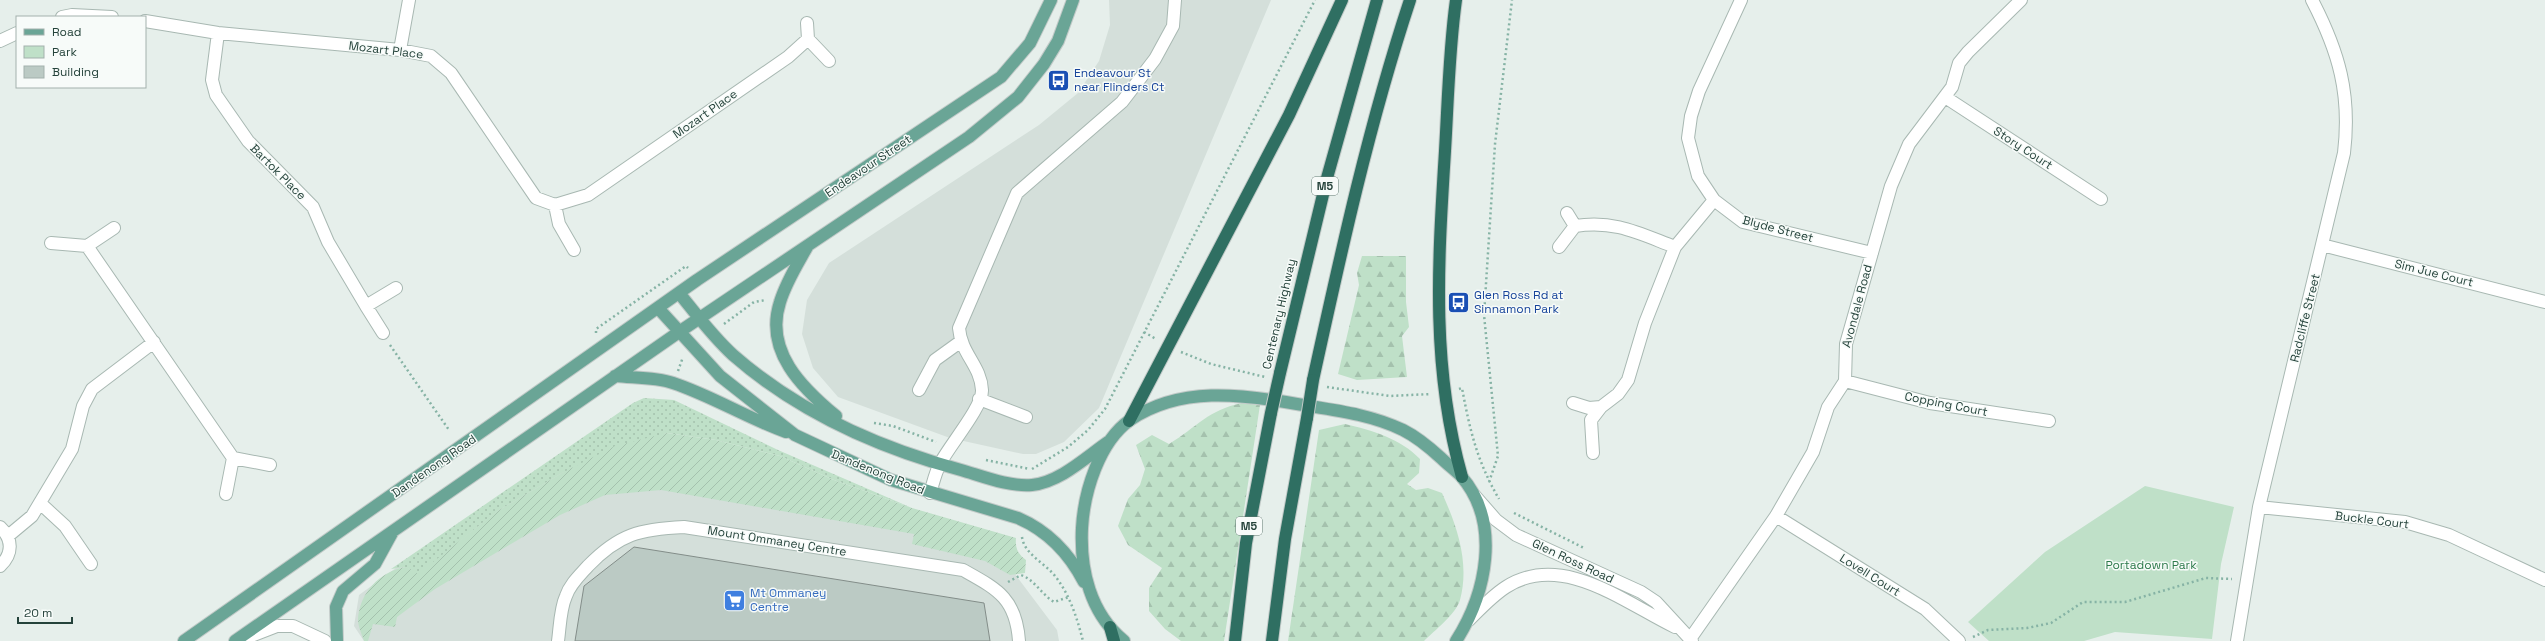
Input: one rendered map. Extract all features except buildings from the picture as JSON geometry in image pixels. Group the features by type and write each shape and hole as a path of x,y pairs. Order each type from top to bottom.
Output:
{"highway":[{"path":"1129,421 1289,115 1342,0"},
{"name":"Centenary Highway","path":"1235,641 1246,543 1280,373 1327,178 1378,0"},
{"name":"M5","path":"1272,641 1285,539 1313,380 1342,247 1391,56 1410,0"},
{"path":"1456,0 1448,72 1438,327 1448,415 1462,477"},
{"path":"1110,627 1114,641"}],"main road":[{"name":"Endeavour Street","path":"658,308 1001,77 1030,43 1051,0"},
{"path":"235,641 702,316 969,137 1018,97 1044,64 1058,40 1073,0"},
{"path":"809,244 786,284 779,304 778,338 783,357 794,377 816,399 857,433"},
{"path":"679,293 702,316 731,353 758,376 788,396 857,433 940,464 1004,482 1030,485 1054,478 1108,442 1129,421 1159,406 1189,397 1222,394 1255,397 1357,414 1383,422 1404,431 1424,442 1462,477 1470,490 1479,512 1486,553 1485,571 1470,620 1456,641"},
{"name":"Dandenong Road","path":"184,641 658,308 720,376 795,435 872,472 930,493 1024,521 1042,531 1060,547 1086,586 1110,627 1124,641"},
{"path":"616,376 659,379 674,383 753,420 795,435"},
{"path":"1086,586 1082,551 1084,510 1092,479 1108,442"},
{"path":"337,641 336,607 343,591 375,564 394,530"}],"street":[{"path":"400,50 409,0"},
{"path":"930,493 940,464 979,399 982,391 978,372 960,342 959,328 1017,193 1122,102 1155,59 1173,26 1175,0"},
{"name":"Blyde Street","path":"1741,0 1699,91 1689,130 1688,138 1698,176 1714,200 1743,222 1872,252"},
{"name":"Avondale Road","path":"1691,640 1776,516 1813,452 1828,407 1844,381 1846,344 1891,186 1909,144 1952,87 1959,63 1968,52 2021,0"},
{"name":"Radcliffe Street","path":"2237,641 2259,507 2344,153 2347,111 2341,72 2329,33 2312,0"},
{"path":"80,16 104,16"},
{"name":"Mozart Place","path":"146,22 218,33 400,50 431,56 452,73 536,198 555,205 588,195 788,57 808,39"},
{"path":"807,23 808,39 829,61"},
{"path":"0,41 16,33"},
{"name":"Bartok Place","path":"218,33 212,80 216,95 248,141 313,207 328,242 383,333"},
{"name":"Story Court","path":"1945,98 2101,199"},
{"path":"1592,453 1591,420 1601,407 1618,394 1628,380 1645,323 1675,247 1714,200"},
{"path":"555,205 559,224 574,250"},
{"path":"1567,214 1575,226"},
{"path":"1559,248 1575,226 1592,223 1618,225 1675,247"},
{"path":"51,243 87,246 114,228"},
{"name":"Sim Jue Court","path":"2322,245 2545,302"},
{"path":"87,246 233,458 270,465"},
{"path":"366,306 396,288"},
{"path":"0,566 9,554 10,547 4,532 32,516 40,503 72,449 83,406 92,388 154,342"},
{"path":"919,390 935,360 960,342"},
{"name":"Copping Court","path":"1844,381 1930,403 2049,421"},
{"path":"979,399 1026,417"},
{"path":"1573,403 1589,408 1601,407"},
{"path":"226,494 233,458"},
{"name":"Glen Ross Road","path":"1470,490 1505,528 1641,592 1656,602 1678,629 1691,640"},
{"path":"40,503 65,526 91,564"},
{"name":"Buckle Court","path":"2259,507 2405,522 2449,535 2545,580"},
{"name":"Lovell Court","path":"1776,516 1925,610 1959,641"},
{"name":"Mount Ommaney Centre","path":"558,641 566,596 573,583 597,556 619,539 652,528 698,529 963,570 997,589 1013,610 1019,641"},
{"name":"Glen Ross Road","path":"1470,620 1489,599 1506,586 1531,576 1558,575 1587,582 1678,629"},
{"path":"238,641 277,626 293,626 325,641"}],"path":[{"path":"981,460 1032,469 1068,447 1088,430 1105,409 1315,0"},
{"path":"1489,482 1498,456 1484,315 1495,144 1512,0"},
{"path":"596,329 686,266 689,270"},
{"path":"727,322 754,302 770,301"},
{"path":"1144,332 1159,341"},
{"path":"383,333 449,430"},
{"path":"677,376 684,353"},
{"path":"1462,388 1470,431 1484,473 1501,502"},
{"path":"869,422 893,426 951,447"},
{"path":"1030,485 1032,469"},
{"path":"1512,512 1587,549"},
{"path":"1024,521 1021,534 1023,545 1055,576 1069,597 1083,641"},
{"path":"997,589 1021,576 1030,578 1046,597 1054,602 1069,597"},
{"path":"1971,638 1988,630 2027,628 2051,623 2083,602 2138,600 2174,586 2206,578 2246,582"}],"shaded area":[{"path":"1109,0 1271,0 1099,408 1064,442 1036,454 1023,454 950,438 838,397 813,368 802,334 807,300 829,263 1039,125 1078,93 1099,61 1110,25"},
{"name":"Mt Ommaney Centre","path":"592,434 996,549 1057,630 1059,641 364,641 354,626 359,595 437,538"}],"green space":[{"path":"1362,256 1406,256 1406,302 1409,327 1402,336 1407,377 1357,380 1338,374 1359,285 1357,273"},
{"path":"644,398 674,400 778,450 912,508 834,480 780,456 716,440 667,433 562,473 496,512 418,575 406,567 391,569 633,403"},
{"path":"1242,403 1260,405 1224,641 1181,641 1165,629 1149,611 1149,588 1162,568 1128,545 1118,526 1128,499 1140,485 1145,469 1136,445 1152,435 1169,444 1211,415 1230,406"},
{"path":"1345,424 1386,436 1412,452 1420,459 1419,473 1407,484 1416,490 1428,488 1442,493 1453,518 1463,559 1463,586 1460,600 1454,611 1424,641 1288,641 1319,430"},
{"path":"667,433 716,440 780,456 834,480 912,508 1016,538 1018,550 1026,560 1025,573 1010,575 985,561 912,544 914,534 661,490 605,495 560,515 435,589 397,617 395,627 373,624 368,641 364,641 358,622 359,610 367,592 380,578 397,569 406,567 418,574 496,512 562,473 615,446"},
{"name":"Portadown Park","path":"2145,486 2234,507 2221,564 2212,639 2115,632 2084,641 1989,641 1968,622 2045,552"}],"place":[{"name":"Endeavour St near Flinders Ct","path":"1059,80"},
{"name":"Glen Ross Rd at Sinnamon Park","path":"1458,302"},
{"name":"Mt Ommaney Centre","path":"734,600"}]}
